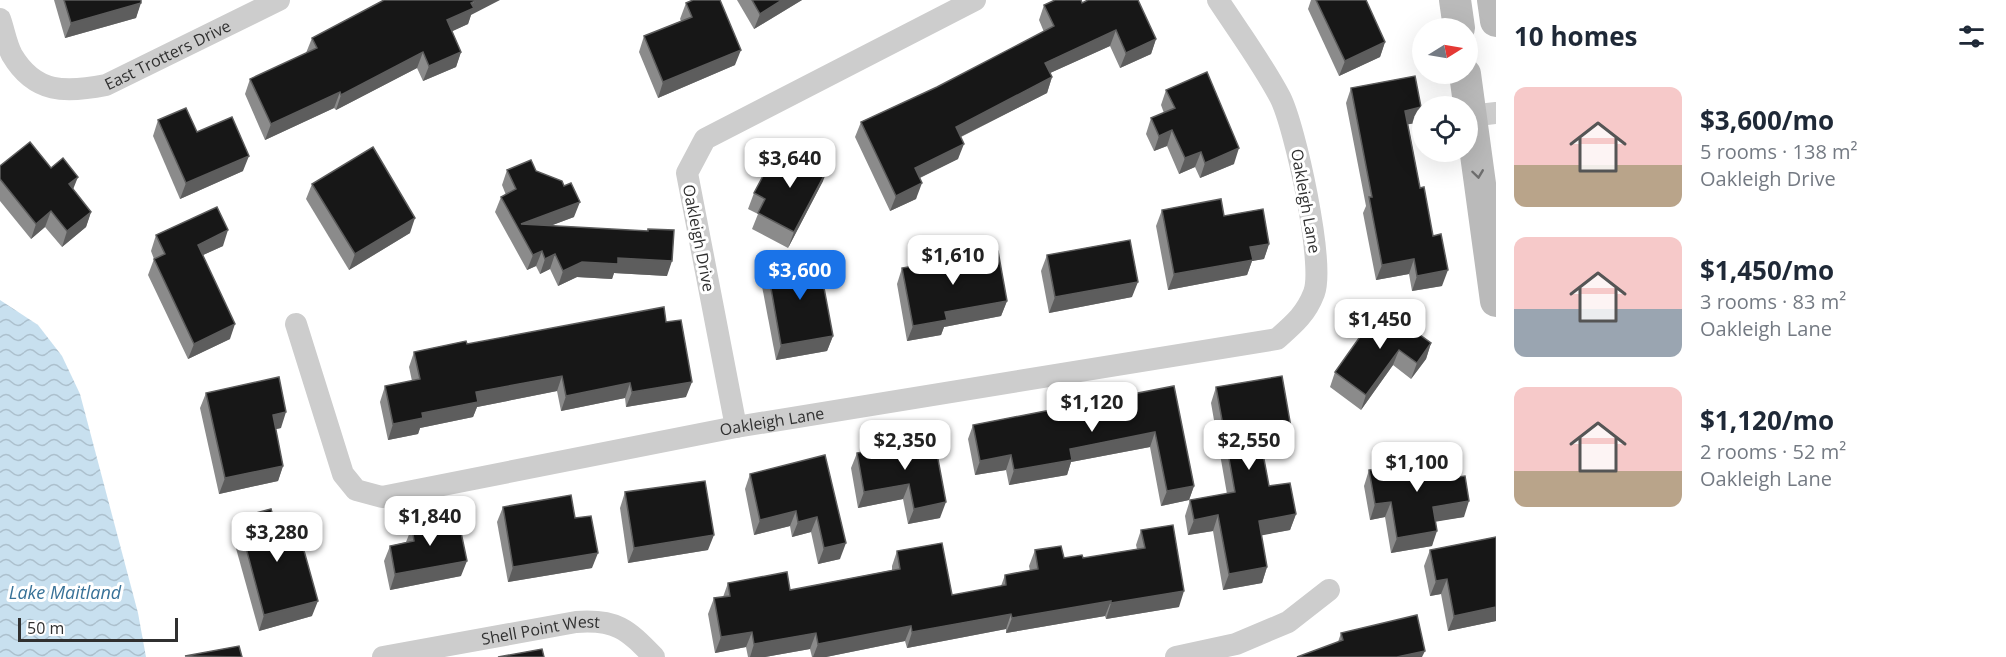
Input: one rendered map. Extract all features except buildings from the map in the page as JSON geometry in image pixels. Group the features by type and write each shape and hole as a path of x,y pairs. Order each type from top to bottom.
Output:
{"main road":[{"path":"1455,0 1458,18"},
{"path":"1493,0 1496,21"},
{"path":"1469,84 1483,115 1496,301"}],"street":[{"name":"East Trotters Drive","path":"0,19 11,53 30,79 52,88 77,91 106,85 279,0"},
{"name":"Oakleigh Drive","path":"736,427 687,173 705,139 975,0"},
{"name":"Oakleigh Lane","path":"296,324 343,474 356,490 382,497 736,427 1277,339 1301,318 1315,291 1316,252 1294,135 1280,98 1218,0"},
{"path":"1176,657 1236,644 1288,622 1329,590"},
{"name":"Shell Point West","path":"383,657 576,622 596,621 610,623 633,635 654,657"}],"water":[{"name":"Lake Maitland","path":"0,300 38,325 62,356 80,394 138,613 146,657 0,657"}]}
